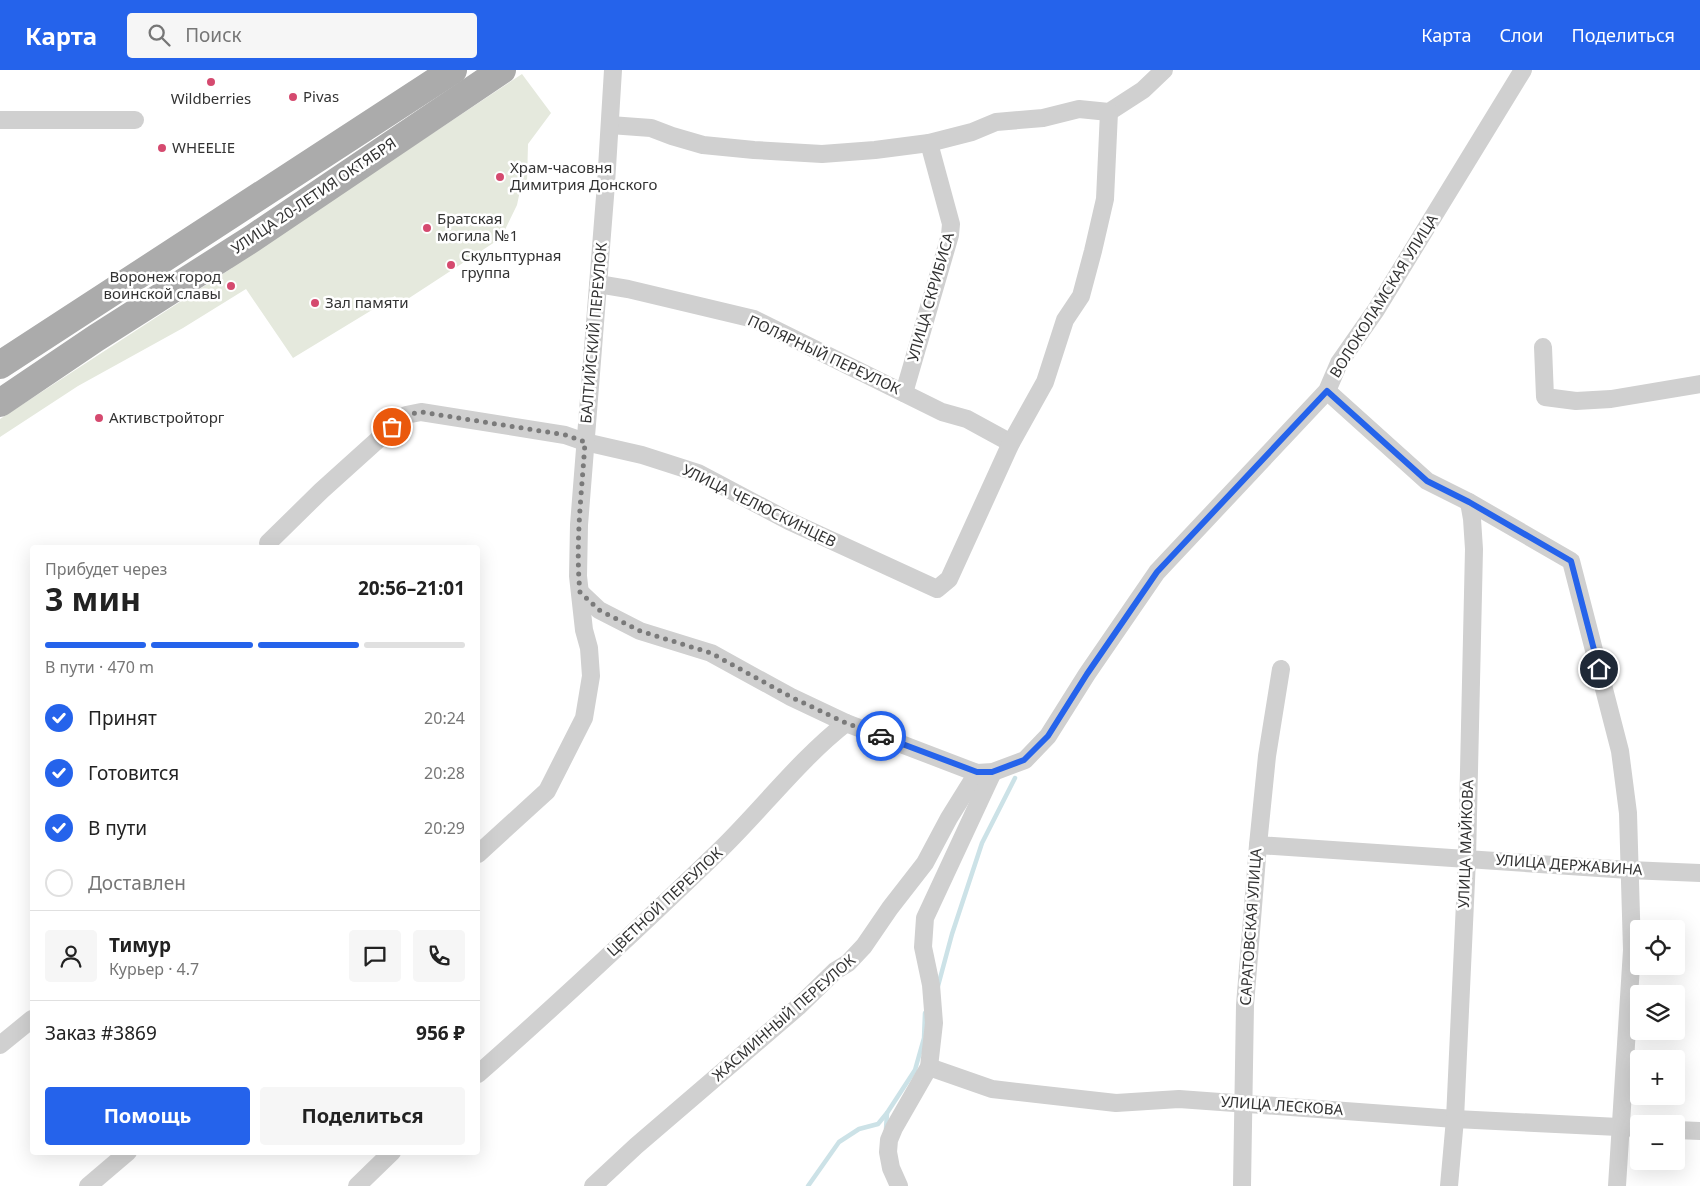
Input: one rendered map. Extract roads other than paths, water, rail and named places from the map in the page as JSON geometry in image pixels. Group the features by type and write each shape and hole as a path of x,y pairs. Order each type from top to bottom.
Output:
{"main road":[{"name":"УЛИЦА 20-ЛЕТИЯ ОКТЯБРЯ","path":"0,365 453,70"},
{"name":"УЛИЦА 20-ЛЕТИЯ ОКТЯБРЯ","path":"0,403 96,338 252,238 502,70"}],"street":[{"name":"БАЛТИЙСКИЙ ПЕРЕУЛОК","path":"480,852 548,791 584,718 591,676 589,648 584,630 578,576 579,525 610,125 612,70"},
{"path":"610,125 651,128 703,145 754,150 812,153 875,150 929,143 972,132 996,122 1043,118 1080,109 1109,112 1142,90 1164,70"},
{"name":"ВОЛОКОЛАМСКАЯ УЛИЦА","path":"985,772 1024,760 1048,736 1087,674 1157,572 1327,391 1339,363 1376,310 1523,70"},
{"path":"1011,443 1045,382 1065,320 1081,296 1105,199 1109,112"},
{"path":"0,120 134,120"},
{"name":"УЛИЦА СКРИБИСА","path":"904,393 950,234 950,224 929,143"},
{"name":"ПОЛЯРНЫЙ ПЕРЕУЛОК","path":"598,284 628,289 754,319 942,412 967,419 1011,443"},
{"path":"1543,347 1545,397 1576,401 1611,399 1700,384"},
{"path":"1327,391 1427,481 1469,502 1571,561 1620,750 1628,813 1632,950 1617,1186"},
{"name":"УЛИЦА ЧЕЛЮСКИНЦЕВ","path":"268,543 321,491 406,415 421,412 566,435 585,442 642,455 698,473 789,521 937,589 949,579 1011,443"},
{"name":"УЛИЦА МАЙКОВА","path":"1450,1186 1455,1120 1467,858 1474,549 1469,502"},
{"path":"580,592 599,610 640,631 711,653 791,697 846,723 985,772 925,918 923,947 931,985 934,1023 929,1067 889,1140 890,1168 899,1186"},
{"name":"САРАТОВСКАЯ УЛИЦА","path":"1242,1186 1245,1005 1267,756 1282,669"},
{"name":"ЦВЕТНОЙ ПЕРЕУЛОК","path":"480,1072 543,1017 722,848 826,739 846,723"},
{"name":"ЖАСМИННЫЙ ПЕРЕУЛОК","path":"592,1186 798,1008 835,971 848,963 864,946 890,908 925,863 949,818 985,772"},
{"name":"УЛИЦА ДЕРЖАВИНА","path":"1258,845 1700,873"},
{"path":"0,1045 30,1021"},
{"name":"УЛИЦА ЛЕСКОВА","path":"929,1067 992,1089 1116,1103 1179,1099 1455,1120 1630,1128"},
{"path":"1685,1130 1700,1131"},
{"path":"88,1186 124,1155"},
{"path":"357,1186 389,1155"}],"waterway":[{"path":"938,986 952,934 982,843 1015,778"},
{"path":"808,1186 839,1142 859,1129 878,1124 887,1113 915,1070 924,1038 925,1013"},
{"path":"886,1129 887,1113"}],"place":[{"name":"Wildberries","path":"211,82"},
{"name":"Pivas","path":"293,97"},
{"name":"WHEELIE","path":"162,148"},
{"name":"Храм-часовня Димитрия Донского","path":"500,177"},
{"name":"Братская могила №1","path":"427,228"},
{"name":"Скульптурная группа","path":"451,265"},
{"name":"Воронеж город воинской славы","path":"231,286"},
{"name":"Зал памяти","path":"315,303"},
{"name":"Активстройторг","path":"99,418"}]}
